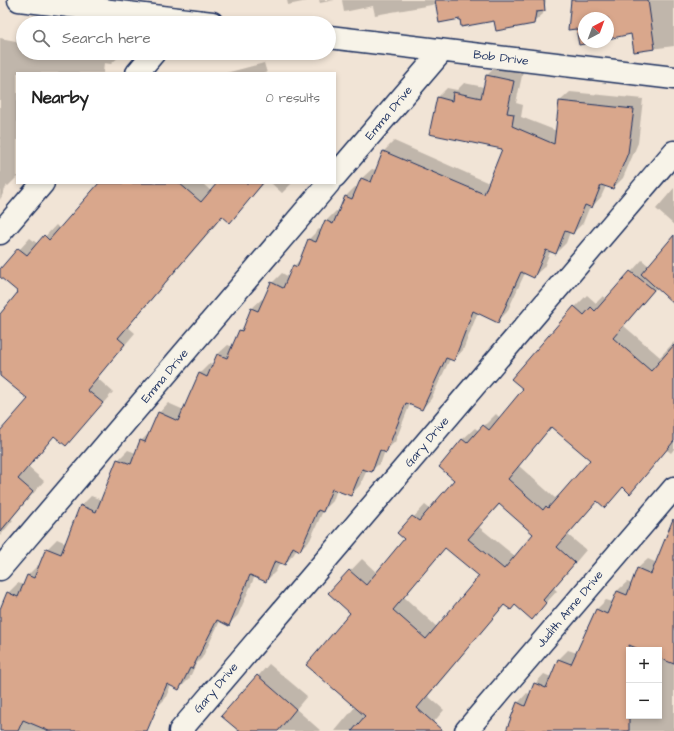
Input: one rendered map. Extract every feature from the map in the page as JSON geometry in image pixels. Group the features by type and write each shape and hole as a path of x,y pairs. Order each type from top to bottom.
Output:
{"street":[{"path":"19,0 142,16"},
{"name":"Bob Drive","path":"336,38 674,78"},
{"name":"Emma Drive","path":"336,175 442,50"},
{"path":"138,72 148,60"},
{"name":"Gary Drive","path":"180,731 674,152"},
{"path":"0,233 42,184"},
{"name":"Emma Drive","path":"0,569 328,184"},
{"name":"Judith Anne Drive","path":"466,731 674,488"}],"building":[{"path":"435,0 544,0 545,11 536,12 534,24 496,31 494,21 461,27 460,19 439,23"},
{"path":"571,0 648,0 655,49 634,52 631,34 614,38 614,12 578,12 578,40 576,29 568,30"},
{"path":"486,75 514,81 507,113 514,114 512,126 554,144 559,101 634,109 628,153 613,189 601,185 592,208 585,205 573,234 565,231 556,254 546,250 534,278 521,272 498,323 473,311 454,361 446,358 422,410 406,403 386,453 380,450 372,472 362,469 351,496 332,489 323,512 318,510 300,551 293,547 285,565 275,561 266,582 250,575 229,626 217,620 192,669 190,668 179,690 167,684 147,731 49,731 23,720 18,731 0,731 0,609 7,592 18,597 27,575 34,578 46,548 61,554 80,505 96,512 117,459 131,464 140,440 145,442 158,412 178,421 199,373 207,377 217,354 227,358 239,330 242,331 251,308 258,311 271,282 283,288 293,265 297,267 308,239 316,242 325,220 333,224 345,196 352,199 361,178 371,182 383,151 484,194 502,149 429,134 437,97 452,101 453,92 481,98"},
{"path":"98,184 180,184 201,202 216,184 262,184 230,223 222,216 118,338 125,344 87,390 103,403 66,446 54,436 18,479 33,492 0,532 0,431 28,399 0,376 0,314 18,292 0,277 0,269 18,248 27,255 44,235 49,240"},
{"path":"674,235 674,304 641,274"},
{"path":"630,271 654,290 613,338 651,371 674,345 674,441 630,494 623,487 605,508 597,501 557,547 575,563 543,600 546,603 532,620 515,605 511,610 504,605 417,708 443,731 352,731 365,716 306,665 350,613 328,593 349,570 366,585 404,539 397,533 412,516 419,521 454,480 439,467 462,439 467,443 483,425 489,430 523,389 511,379 574,306 584,315 591,307 595,311","holes":["551,427 590,460 548,508 546,506 543,510 508,479","499,504 533,534 504,569 468,539","445,548 479,576 426,639 393,610"]},
{"path":"673,519 674,664 662,659 662,647 634,647 629,645 629,647 626,647 626,719 629,719 629,731 506,731 517,702 525,706 534,683 546,688 558,659 571,664 596,609 607,614 617,591 627,595 637,568 651,574"},
{"path":"257,675 296,709 278,731 239,731 221,716"}]}
